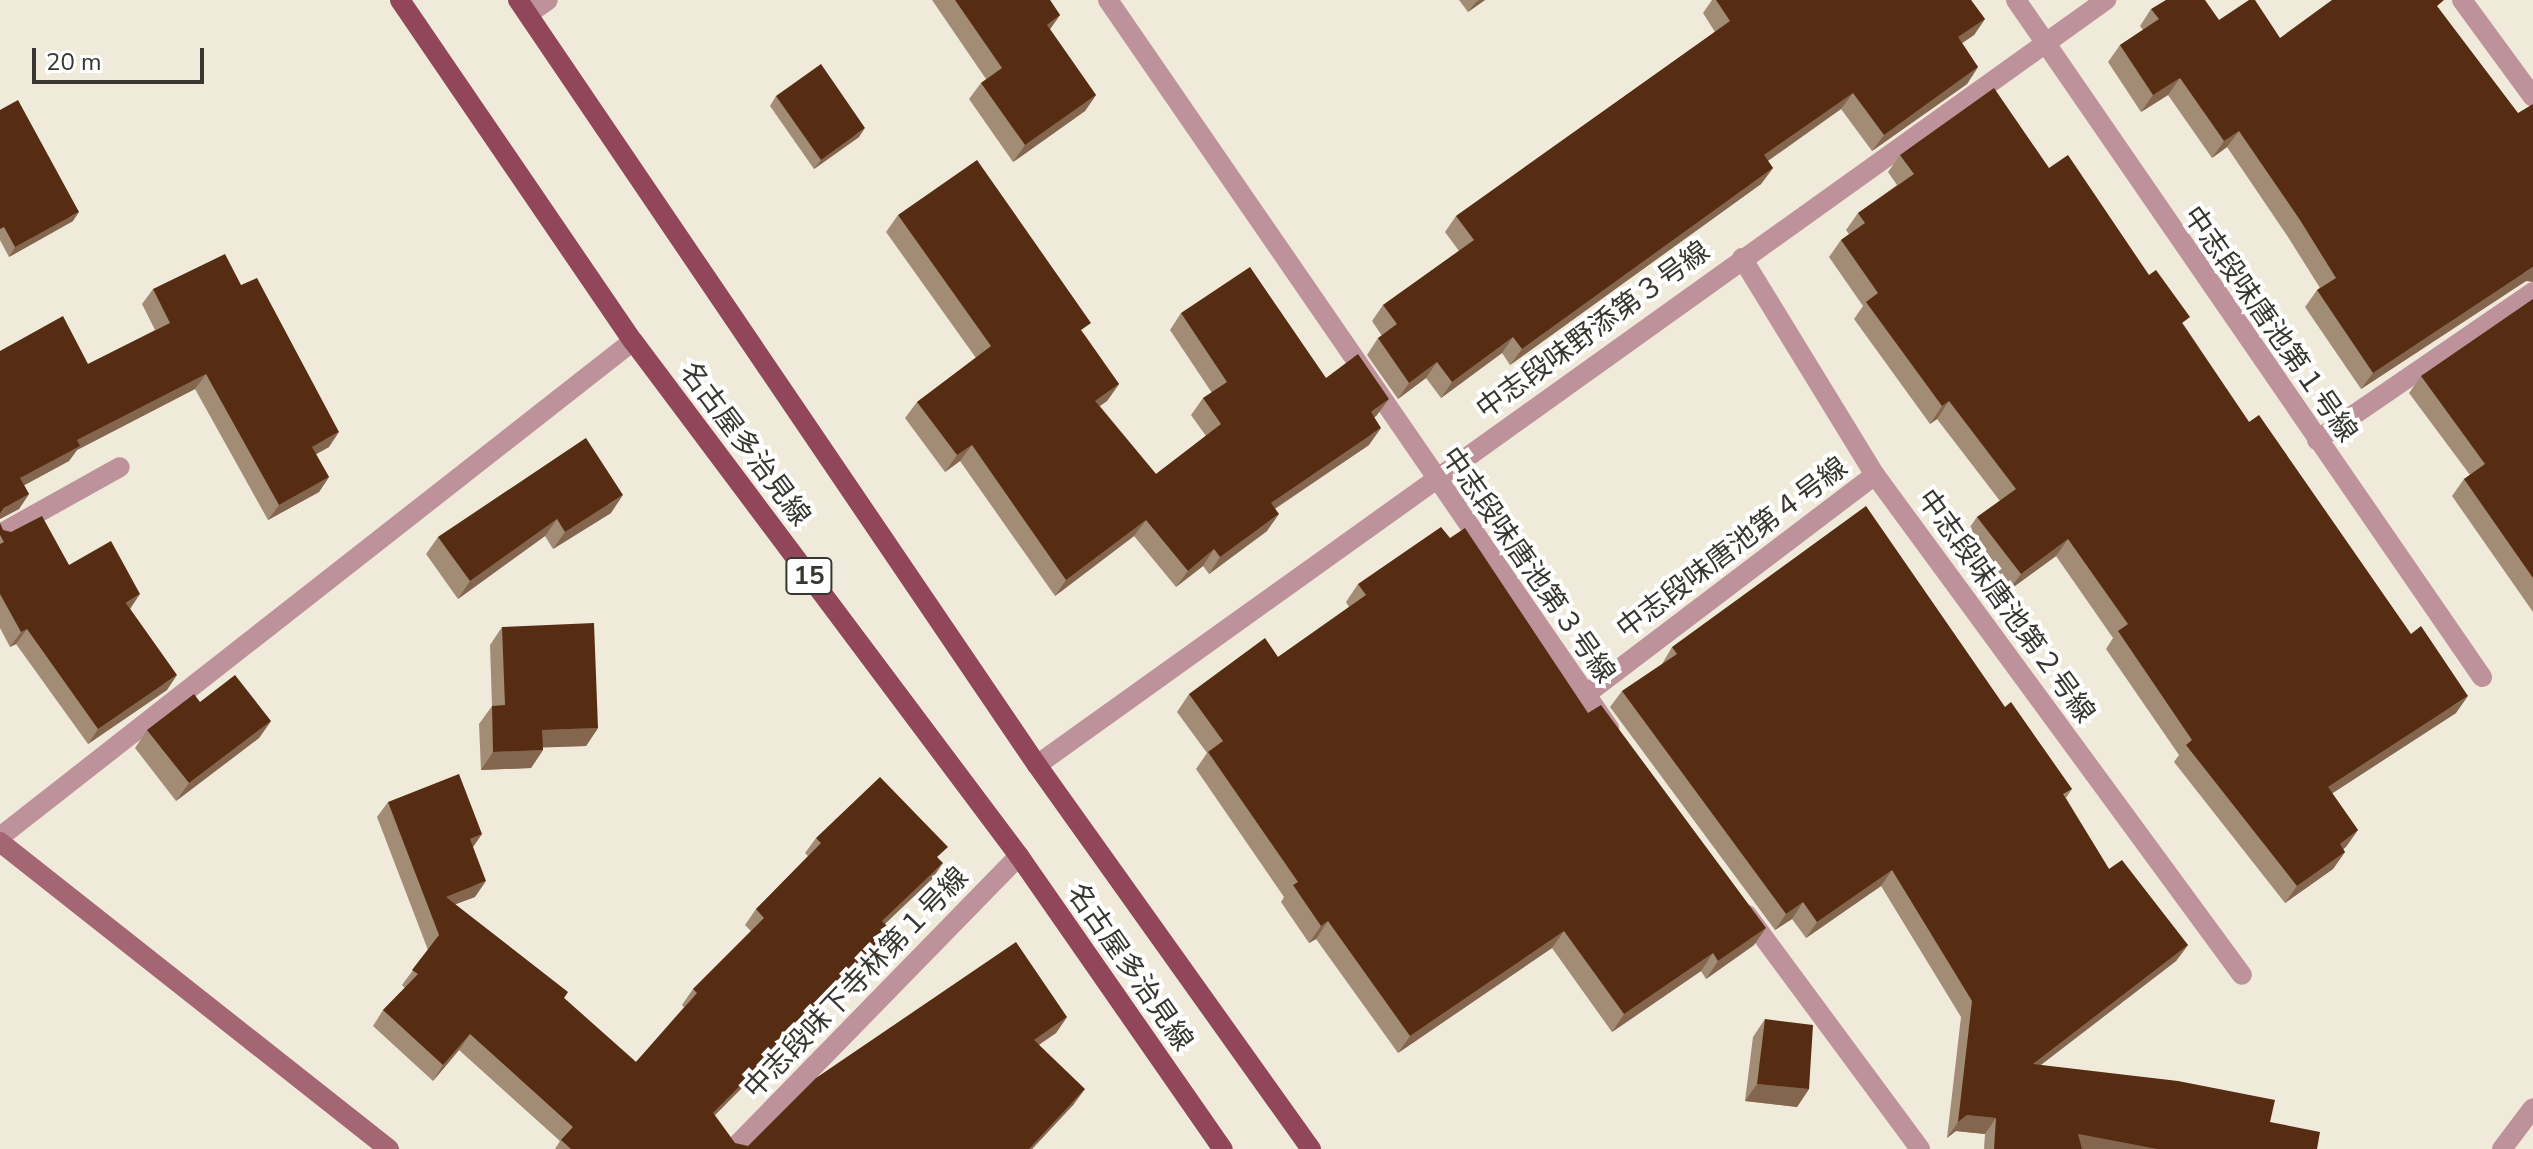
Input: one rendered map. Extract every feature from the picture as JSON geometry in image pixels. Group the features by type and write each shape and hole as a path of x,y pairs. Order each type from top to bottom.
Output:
{"main road":[{"name":"名古屋多治見線","path":"400,0 633,341 1019,856 1223,1149"},
{"name":"名古屋多治見線","path":"523,7 1037,765 1311,1149"}],"street":[{"path":"523,7 548,0"},
{"name":"中志段味唐池第３号線","path":"1108,0 1434,480 1622,745"},
{"name":"中志段味唐池第１号線","path":"2016,0 2045,48 2482,677"},
{"name":"中志段味野添第３号線","path":"1037,765 1742,258 2045,48 2106,0"},
{"path":"2462,0 2533,97"},
{"name":"中志段味唐池第２号線","path":"1742,258 1875,475 2242,975"},
{"path":"2317,440 2533,292"},
{"path":"389,1149 0,839 633,341"},
{"path":"0,534 120,467"},
{"name":"中志段味唐池第４号線","path":"1585,695 1875,475"},
{"name":"中志段味下寺林第１号線","path":"733,1149 1019,856"},
{"path":"1734,897 1920,1149"},
{"path":"2502,1149 2533,1108"}],"building":[{"path":"955,0 1050,0 1060,15 1047,25 1096,95 1025,145 981,83 1002,68"},
{"path":"1716,0 1971,0 1985,19 1958,37 1978,67 1884,135 1853,93 1764,155 1773,168 1522,349 1513,337 1452,382 1437,362 1409,383 1378,338 1397,324 1383,305 1474,240 1456,216 1730,21"},
{"path":"2166,0 2205,0 2219,20 2249,0 2255,0 2280,38 2332,0 2444,0 2437,6 2518,113 2533,104 2533,267 2373,373 2317,290 2336,278 2239,131 2224,141 2180,78 2153,95 2120,45 2159,19 2151,9"},
{"path":"821,64 865,128 821,160 776,96"},
{"path":"1994,88 2049,168 2068,155 2149,275 2156,270 2190,317 2182,323 2249,422 2259,415 2411,634 2421,626 2468,696 2328,787 2358,830 2340,844 2345,852 2297,886 2186,745 2192,740 2118,631 2128,624 2068,539 2021,574 1977,517 2016,489 1949,401 1942,406 1866,302 1878,293 1841,240 1865,223 1858,213 1914,174 1900,155"},
{"path":"18,100 79,212 15,247 4,227 0,229 0,110"},
{"path":"977,160 1091,323 1081,330 1119,384 1095,401 1156,474 1221,424 1203,398 1227,382 1181,313 1250,267 1326,378 1358,354 1389,399 1371,412 1381,428 1271,503 1279,514 1220,557 1214,549 1188,571 1146,520 1066,580 972,445 957,455 917,402 991,346 898,215"},
{"path":"225,254 241,285 257,278 339,432 312,447 329,477 279,505 206,374 77,440 80,446 20,478 29,494 4,508 0,514 0,351 63,316 88,364 170,323 153,289"},
{"path":"2533,299 2533,578 2464,479 2485,464 2421,376"},
{"path":"586,438 623,495 565,532 557,519 470,581 438,537"},
{"path":"1866,506 2005,707 2011,702 2072,789 2063,794 2109,869 2122,860 2188,945 2033,1064 2178,1081 2275,1100 2270,1122 2320,1132 2317,1149 2157,1149 2078,1134 2082,1149 1994,1149 1996,1118 1967,1115 1958,1122 1972,1001 1892,870 1817,922 1803,902 1786,914 1622,691 1677,654 1672,647"},
{"path":"42,516 69,565 111,541 140,594 126,603 177,675 98,729 27,629 21,632 0,594 0,544 4,542 0,535 0,523 3,530 11,532"},
{"path":"1441,527 1450,538 1465,528 1588,713 1601,705 1766,928 1718,961 1713,953 1624,1014 1564,931 1410,1036 1328,921 1321,926 1293,885 1298,882 1208,752 1223,741 1189,694 1265,638 1278,657 1366,595 1358,584"},
{"path":"594,623 598,728 542,730 543,750 493,752 492,706 505,705 502,627"},
{"path":"235,675 271,721 189,783 147,730 194,694 200,702"},
{"path":"459,774 482,834 470,839 486,881 446,897 568,992 564,998 636,1062 697,993 693,989 764,918 756,909 821,843 816,838 880,777 948,847 937,857 943,863 882,921 893,932 713,1113 735,1143 748,1146 816,1078 1016,942 1067,1017 1034,1040 1085,1089 1029,1149 571,1149 561,1140 573,1127 470,1034 443,1065 383,1010 418,974 412,970 439,935 388,802"},
{"path":"1765,1019 1813,1025 1809,1089 1757,1084"}]}
